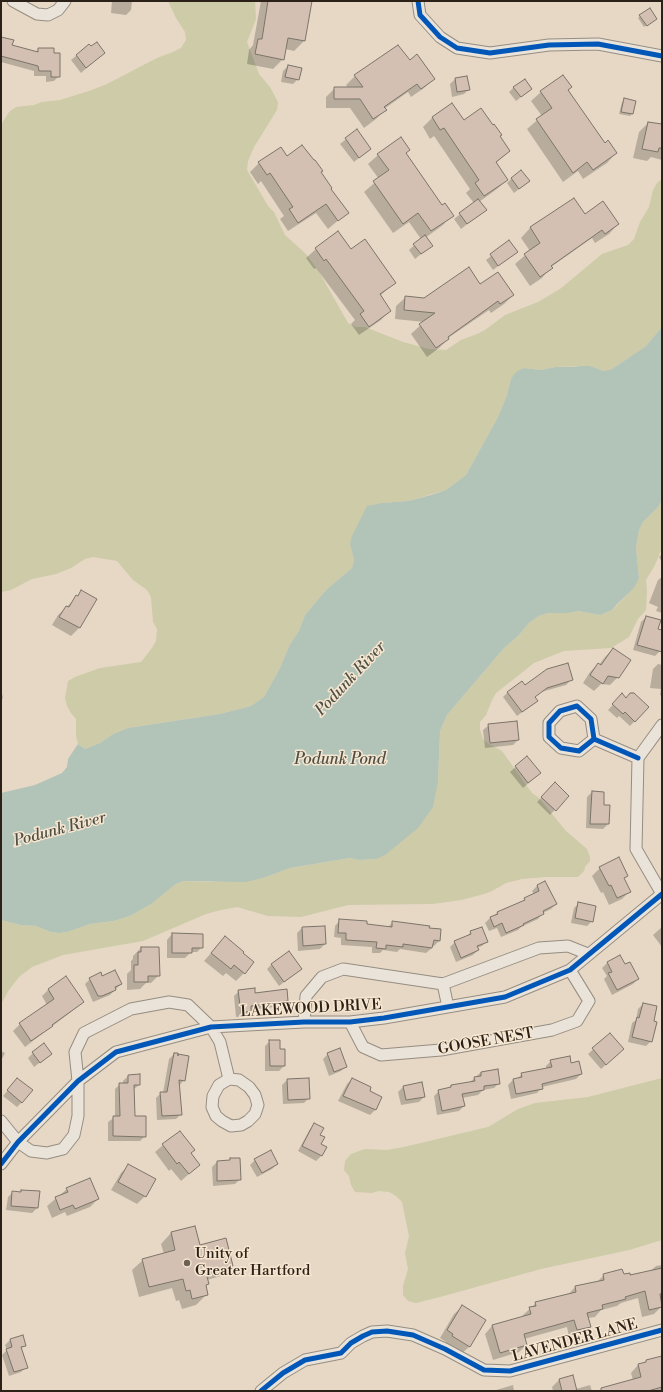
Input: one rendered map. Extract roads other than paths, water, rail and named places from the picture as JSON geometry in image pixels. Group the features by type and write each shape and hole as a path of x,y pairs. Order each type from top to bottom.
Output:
{"street":[{"path":"13,1 37,14 48,15 58,10 65,1"},
{"path":"418,1 420,15 440,37 457,48 490,53 549,45 598,44 662,56"},
{"path":"577,706 591,719 594,739 579,751 561,748 549,738 549,723 560,711 577,706"},
{"path":"594,739 638,758 662,725"},
{"name":"LAKEWOOD DRIVE","path":"1,1164 18,1142 78,1081 116,1052 211,1026 304,1022 350,1022 384,1018 504,997 570,970 662,894 636,849 638,758"},
{"path":"304,1022 306,996 322,977 343,969 444,984 539,948 568,946 588,954"},
{"name":"GOOSE NEST","path":"350,1022 363,1046 381,1055 442,1050 552,1030 577,1021 589,1001 570,970"},
{"path":"444,984 448,1007"},
{"path":"1,1122 18,1142 31,1151 47,1153 63,1149 74,1135 78,1116 78,1081 75,1052 84,1033 130,1009 169,1002 188,1005 211,1026 220,1042 229,1079"},
{"path":"229,1079 239,1080 248,1087 255,1095 258,1105 256,1114 241,1125 231,1126 222,1122 216,1116 212,1107 213,1096 219,1085 229,1079"},
{"name":"LAVENDER LANE","path":"261,1391 283,1373 305,1360 341,1353 363,1336 372,1332 387,1331 413,1335 445,1349 484,1370 510,1371 662,1330"}],"water":[{"name":"Podunk Pond","path":"662,327 662,500 658,507 643,522 639,530 636,548 639,578 630,592 612,610 600,615 578,611 569,613 548,613 539,616 529,623 518,636 504,648 447,715 440,731 438,781 433,807 418,828 385,855 376,859 359,860 350,858 290,868 263,878 245,882 183,881 176,884 151,904 130,916 114,921 90,924 67,932 51,932 36,926 20,925 1,920 1,793 35,785 62,773 67,767 68,759 78,744 85,749 128,728 220,714 251,706 264,697 280,668 290,644 299,631 305,615 327,589 352,568 354,560 350,544 352,536 367,506 408,501 431,495 446,490 466,475 498,417 507,395 511,379 516,372 524,368 540,370 556,367 581,366 590,366 604,371 612,369 646,346"}],"place":[{"name":"Unity of Greater Hartford","path":"187,1263"}],"water label":[{"name":"Podunk River","path":"351,679"},
{"name":"Podunk River","path":"60,830"}]}
